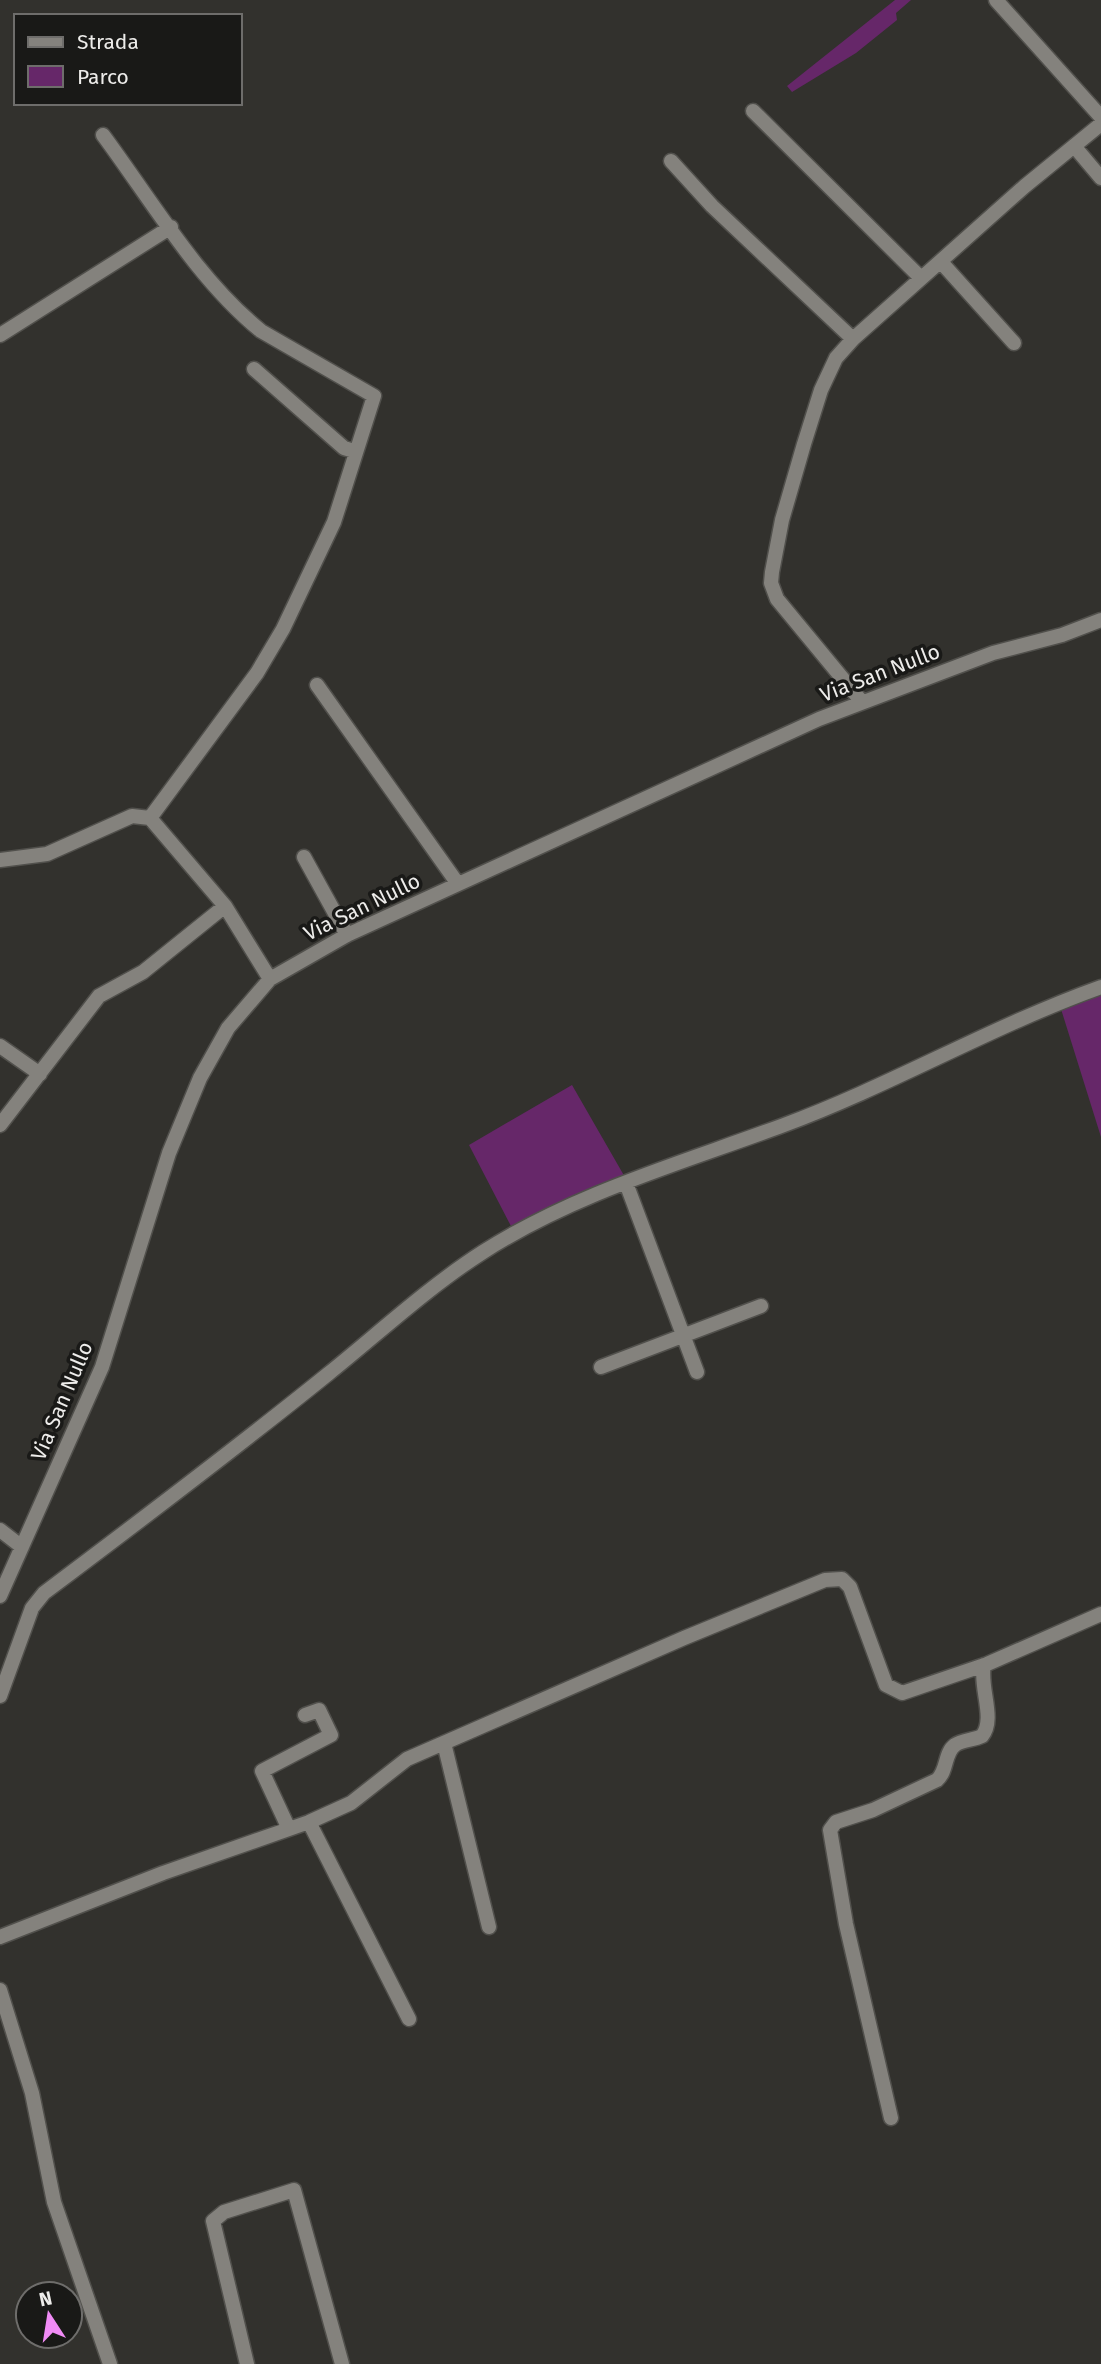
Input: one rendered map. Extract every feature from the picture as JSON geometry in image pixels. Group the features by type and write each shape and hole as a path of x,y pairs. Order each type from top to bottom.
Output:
{"street":[{"path":"996,0 1101,117"},
{"path":"753,111 921,278"},
{"path":"862,702 777,599 771,583 782,520 821,390 836,358 853,339 1101,124"},
{"path":"103,135 228,300 261,331 374,396 354,451 334,522 283,629 257,673 150,818"},
{"path":"1074,146 1101,178"},
{"path":"671,161 712,206 853,339"},
{"path":"0,335 171,227"},
{"path":"941,262 1014,343"},
{"path":"254,369 344,448 354,451"},
{"name":"Via San Nullo","path":"0,1596 102,1367 170,1153 200,1078 229,1028 270,979 347,935 819,719 993,653 1062,635 1101,620"},
{"path":"317,685 458,884"},
{"path":"0,860 47,854 132,816 150,818 225,906 270,979"},
{"path":"304,857 347,935"},
{"path":"0,1125 99,996 142,972 225,906"},
{"path":"0,1696 32,1608 44,1593 275,1416 460,1268 530,1224 626,1183 785,1124 1001,1028 1101,987"},
{"path":"0,1046 40,1074"},
{"path":"626,1183 697,1372"},
{"path":"601,1367 761,1306"},
{"path":"0,1530 22,1547"},
{"path":"0,1937 351,1804 407,1759 696,1633 833,1578 842,1579 850,1587 880,1669 892,1691 902,1693 984,1665 1101,1614"},
{"path":"891,2118 846,1924 830,1830 836,1822 873,1810 937,1780 942,1775 954,1745 982,1736 988,1725 981,1685 984,1665"},
{"path":"289,1829 262,1771 331,1735 320,1710 305,1715"},
{"path":"444,1743 489,1927"},
{"path":"309,1822 408,2019"},
{"path":"0,1990 32,2092 54,2202 110,2364"},
{"path":"247,2364 213,2221 224,2212 294,2190 342,2364"}],"green space":[{"path":"895,0 911,0 896,13 897,20 856,53 792,92 787,86"},
{"path":"1101,993 1101,1137 1061,1009"},
{"path":"572,1085 626,1179 513,1230 469,1145"}]}
